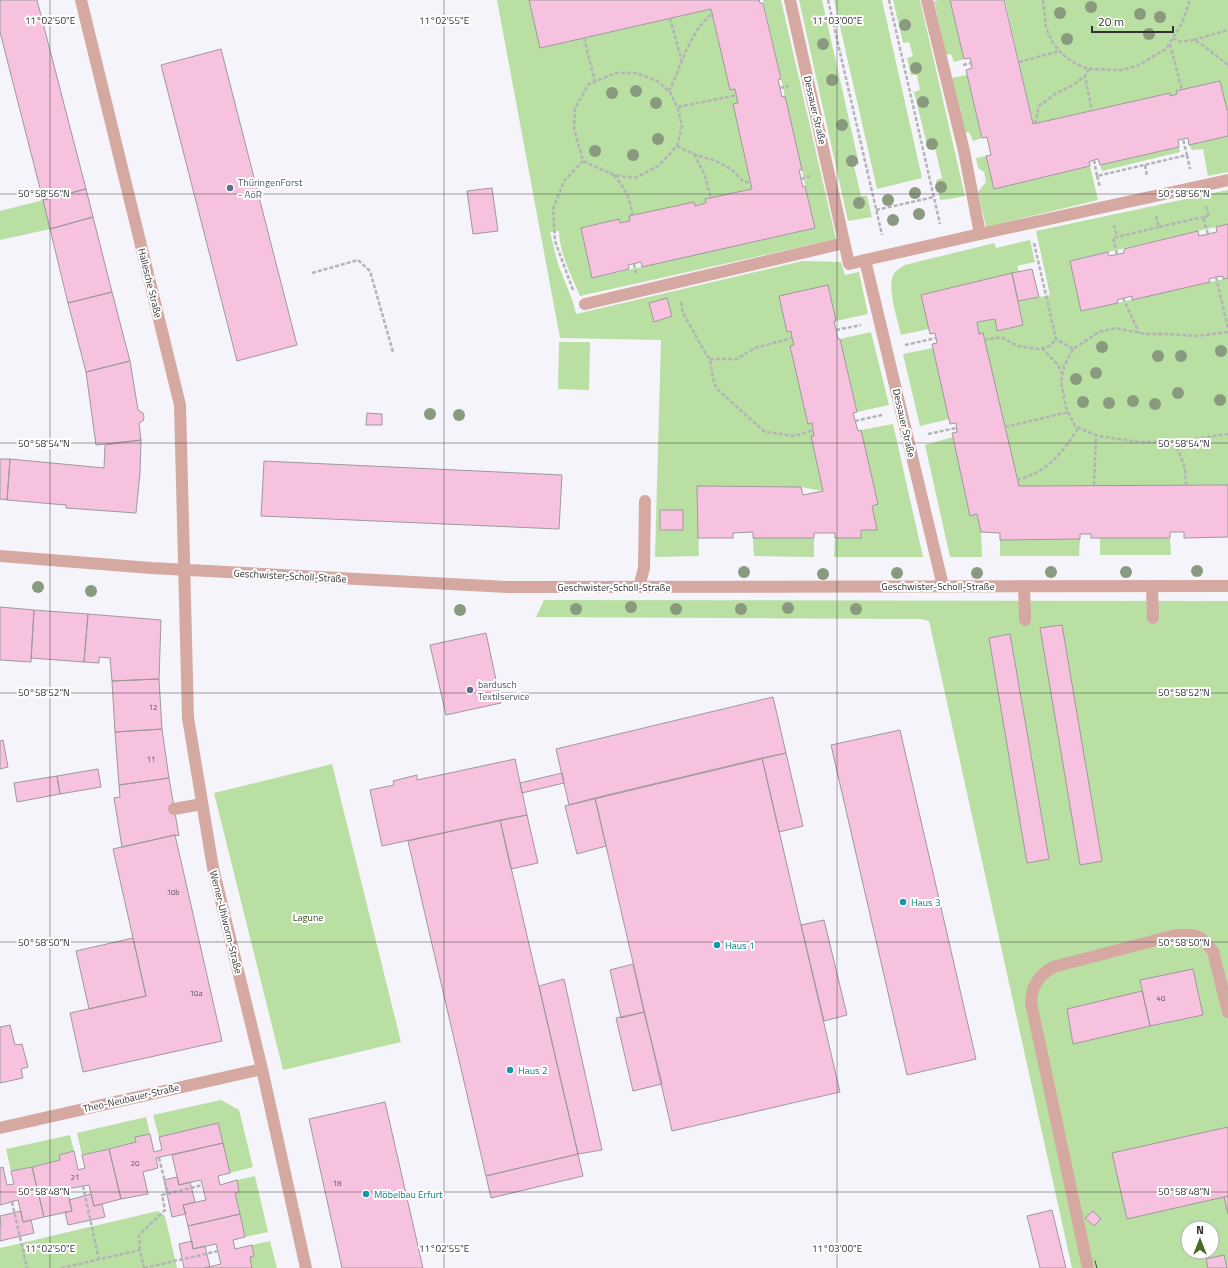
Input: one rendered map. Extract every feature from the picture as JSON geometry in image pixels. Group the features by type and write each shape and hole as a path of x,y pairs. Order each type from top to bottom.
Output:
{"street":[{"name":"Hallesche Straße","path":"81,0 180,405 184,570"},
{"name":"Dessauer Straße","path":"790,0 849,264 1228,180"},
{"path":"927,0 964,151 980,234"},
{"path":"585,304 844,243"},
{"name":"Dessauer Straße","path":"866,260 943,586"},
{"path":"639,587 644,568 645,501"},
{"name":"Geschwister-Scholl-Straße","path":"0,556 184,570 507,587 1228,586"},
{"name":"Werner-Uhlworm-Straße","path":"184,570 188,718 213,868 262,1069 306,1268"},
{"path":"1024,586 1024,620"},
{"path":"1152,586 1153,618"},
{"path":"174,809 202,804"},
{"path":"1088,1268 1031,1003 1031,994 1035,984 1046,971 1053,967 1176,935 1192,935 1200,938 1213,952 1228,1012"},
{"name":"Theo-Neubauer-Straße","path":"0,1128 262,1069"}],"path":[{"path":"828,0 886,255"},
{"path":"889,0 944,242"},
{"path":"1043,0 1046,28 1053,43 1063,55 1076,64 1089,69 1121,70 1137,66 1166,49 1182,23 1190,0"},
{"path":"668,91 688,47 704,20 712,14"},
{"path":"670,18 682,62"},
{"path":"1173,38 1181,42 1228,30"},
{"path":"584,38 595,82"},
{"path":"1193,40 1200,43 1228,65"},
{"path":"1170,44 1182,90"},
{"path":"1019,62 1060,51"},
{"path":"1035,124 1039,106 1055,94 1073,85 1085,76 1089,69"},
{"path":"616,73 636,73 657,81 668,91 678,107 682,126 677,146 658,166 635,178 614,175 584,161 574,128 575,108 589,84 595,82 616,73"},
{"path":"1085,76 1092,110"},
{"path":"678,107 736,95"},
{"path":"1183,139 1190,168"},
{"path":"677,146 716,161 731,169 743,181 751,183"},
{"path":"693,153 704,173 711,198"},
{"path":"1097,176 1187,155"},
{"path":"1094,160 1100,187"},
{"path":"584,161 564,181 553,209 555,241 578,304 585,304"},
{"path":"614,175 625,190 630,202 633,216"},
{"path":"1152,196 1159,227"},
{"path":"876,210 934,197"},
{"path":"1117,254 1113,238 1209,216 1206,205"},
{"path":"1203,217 1208,234"},
{"path":"1030,223 1056,339 1073,349"},
{"path":"1114,226 1118,236"},
{"path":"312,274 358,260 370,271 393,352"},
{"path":"1216,277 1228,330 1197,336 1139,333 1116,328 1099,332 1073,349 1064,366 1061,382 1066,407 1075,426 1096,436 1140,442 1173,442 1228,434"},
{"path":"676,282 683,313 710,359 716,388 765,432 795,436 813,430"},
{"path":"1123,298 1139,333"},
{"path":"836,330 880,321"},
{"path":"984,340 1001,337 1017,346 1039,349 1050,346 1056,339"},
{"path":"710,359 736,359 755,348 792,338"},
{"path":"886,349 936,338"},
{"path":"1042,348 1058,365 1062,375"},
{"path":"855,421 902,411"},
{"path":"1005,427 1068,412"},
{"path":"908,439 956,428"},
{"path":"1017,480 1030,476 1050,464 1069,443 1078,428"},
{"path":"1094,485 1096,436"},
{"path":"1173,442 1179,452 1185,468 1186,485"},
{"path":"159,1158 168,1194"},
{"path":"202,1185 162,1195 165,1210 139,1235 140,1250 144,1268 218,1250"},
{"path":"83,1186 99,1260"},
{"path":"12,1202 27,1268"},
{"path":"61,1268 140,1250"}],"green space":[{"path":"497,0 529,0 541,48 711,9 730,90 735,89 738,103 733,104 752,189 706,199 706,203 695,206 694,202 630,216 630,221 620,223 619,219 581,228 592,278 815,228 763,0 781,0 836,239 580,296 561,247 559,231 550,232 558,264 573,302 576,314 802,261 841,262 845,275 859,272 868,314 836,321 828,285 779,297 787,332 791,331 794,345 790,346 808,424 812,423 814,436 811,437 823,491 801,487 697,486 699,556 655,557 661,340 560,338"},
{"path":"799,0 822,0 859,164 854,166 861,196 867,196 872,217 848,221"},
{"path":"834,0 882,0 922,178 877,189"},
{"path":"893,0 920,0 965,196 940,200 936,180 942,178 935,148 928,149 914,92 920,90 917,75 911,75 907,58 913,56 909,42 903,43"},
{"path":"950,0 964,59 954,62 951,54 946,55 934,1"},
{"path":"1005,0 1228,0 1228,110 1220,81 1177,91 1177,94 1170,96 1169,93 1033,124"},
{"path":"967,75 982,138 973,141 969,132 964,133 951,78"},
{"path":"1228,136 1228,172 1208,176 1203,149 1192,150 1189,145"},
{"path":"1179,147 1180,152 1102,171 1100,165"},
{"path":"986,156 994,189 1090,166 1098,200 986,227 978,192 986,182 984,172 978,168 976,158"},
{"path":"1228,190 1228,224 1070,261 1082,311 1228,278 1228,485 1019,486 977,322 995,319 998,331 1023,325 1018,301 1050,295 1036,231"},
{"path":"43,200 50,229 0,240 0,211"},
{"path":"1030,240 1035,262 1017,266 1019,272 921,295 929,329 901,335 895,312 891,285 892,278 897,270 905,265 994,243 996,248"},
{"path":"871,332 889,405 857,412 840,339"},
{"path":"559,342 590,342 589,390 558,389"},
{"path":"933,348 949,419 920,426 903,354"},
{"path":"893,424 923,557 834,557 835,538 861,538 861,530 876,530 872,506 878,504 861,430"},
{"path":"953,437 970,515 977,514 981,532 982,557 950,557 925,445"},
{"path":"753,538 814,538 814,557 754,556"},
{"path":"1100,538 1170,538 1171,555 1100,555"},
{"path":"1080,539 1079,556 1000,556 1000,540"},
{"path":"544,600 1228,601 1228,1268 1072,1268 929,621 921,619 536,617"},
{"name":"Lagune","path":"332,764 401,1042 283,1070 214,793"},
{"path":"221,1100 239,1110 253,1167 230,1173 218,1124 159,1137 153,1115"},
{"path":"146,1117 150,1134 135,1137 136,1142 82,1155 77,1133"},
{"path":"70,1135 74,1151 59,1155 60,1160 11,1171 6,1149"},
{"path":"255,1176 268,1232 245,1237 235,1193 239,1192 237,1180"},
{"path":"158,1211 165,1216 177,1268 0,1268 0,1248"},
{"path":"270,1241 277,1268 252,1268 250,1257 254,1256 252,1245"}],"building":[{"path":"0,0 37,0 86,189 43,200 0,32"},
{"path":"529,0 759,0 760,3 763,3 781,79 778,80 782,97 785,96 802,170 799,170 801,179 803,187 805,186 815,228 642,267 641,262 628,265 629,269 592,278 581,228 619,219 620,223 630,221 629,216 694,202 695,206 706,203 705,199 752,189 733,104 738,103 735,89 730,90 711,9 540,48"},
{"path":"950,0 1004,0 1033,124 1170,93 1170,96 1177,94 1176,91 1220,81 1228,110 1228,136 1189,145 1188,138 1178,140 1179,147 1100,165 1098,159 1089,162 1090,166 994,189 986,156 991,155 987,137 982,138 966,70 972,68 970,58 964,59"},
{"path":"221,49 297,345 237,361 161,65"},
{"path":"492,188 498,231 473,234 467,191"},
{"path":"86,189 93,217 50,229 43,200"},
{"path":"93,217 112,292 68,303 50,229"},
{"path":"1228,224 1228,278 1223,279 1223,276 1216,277 1209,279 1210,282 1132,300 1132,296 1117,300 1118,303 1081,311 1070,261 1108,252 1109,256 1124,253 1124,249 1198,231 1199,236 1217,232 1216,227"},
{"path":"1032,269 1039,297 1018,301 1012,273"},
{"path":"1012,273 1023,325 997,331 995,319 977,322 979,334 983,333 1019,486 1228,485 1228,537 1184,538 1184,532 1170,532 1170,538 1091,538 1091,534 1080,534 1080,539 1000,540 1000,533 981,532 977,514 970,516 952,433 957,432 956,423 950,424 932,344 937,343 935,333 930,334 921,295"},
{"path":"828,285 836,321 834,321 838,339 840,339 857,412 853,413 858,431 861,430 878,504 872,506 877,530 861,530 861,538 835,538 835,533 814,533 814,538 753,538 753,532 733,533 733,538 698,538 697,486 801,487 803,495 823,491 811,436 814,436 812,423 808,424 790,346 794,345 791,331 787,332 779,296"},
{"path":"112,292 130,361 86,372 68,303"},
{"path":"667,298 672,316 654,322 649,303"},
{"path":"130,361 138,410 143,413 144,417 143,421 139,423 141,440 96,445 86,372"},
{"path":"367,413 382,414 382,425 366,425"},
{"path":"141,440 140,473 136,513 66,508 66,505 7,500 10,459 104,468 105,445"},
{"path":"0,459 10,459 7,500 0,499"},
{"path":"264,461 562,475 559,529 261,516"},
{"path":"660,510 683,510 683,530 660,530"},
{"path":"0,607 34,610 31,662 0,660"},
{"path":"34,610 88,614 84,662 31,658"},
{"path":"88,614 161,620 159,679 112,681 110,658 99,657 99,663 84,662"},
{"path":"1062,625 1102,861 1080,865 1040,628"},
{"path":"486,633 501,703 446,715 430,645"},
{"path":"1010,634 1049,859 1027,863 989,638"},
{"path":"159,679 162,729 115,732 112,681"},
{"path":"773,697 786,753 569,805 556,749"},
{"path":"162,729 169,778 119,785 115,732"},
{"name":"Haus 3","path":"900,730 976,1059 907,1075 831,745"},
{"path":"3,740 8,767 0,769 0,741"},
{"path":"786,753 803,826 779,832 762,758"},
{"name":"Haus 1","path":"762,758 840,1092 672,1131 595,798"},
{"path":"515,759 527,815 382,846 370,790 394,785 393,781 417,775 417,780"},
{"path":"98,769 101,787 60,794 57,776"},
{"path":"562,773 564,783 522,793 520,783"},
{"path":"57,776 60,794 17,802 14,783"},
{"path":"169,778 179,836 175,835 122,847 114,798 120,797 119,785"},
{"path":"595,798 606,846 577,854 565,806"},
{"path":"527,815 538,863 511,869 500,820"},
{"name":"Haus 2","path":"500,820 578,1154 486,1176 408,841"},
{"path":"175,835 222,1041 83,1072 70,1013 146,996 113,849"},
{"path":"824,920 847,1015 824,1021 801,925"},
{"path":"133,938 146,996 89,1009 76,951"},
{"path":"633,964 644,1012 621,1018 610,970"},
{"path":"1193,969 1203,1015 1150,1026 1140,980"},
{"path":"564,979 602,1150 578,1154 539,986"},
{"path":"1142,991 1150,1026 1073,1044 1067,1009"},
{"path":"644,1012 662,1084 633,1091 616,1018"},
{"path":"10,1025 15,1045 22,1044 28,1067 21,1069 23,1078 0,1083 0,1027"},
{"name":"Möbelbau Erfurt","path":"385,1102 423,1268 342,1268 309,1119"},
{"path":"218,1123 223,1143 156,1158 158,1168 143,1172 148,1194 121,1199 109,1149 136,1142 135,1137 150,1134 154,1152 162,1150 159,1137"},
{"path":"1228,1127 1228,1196 1127,1219 1112,1153"},
{"path":"223,1143 230,1173 218,1176 220,1185 237,1180 239,1192 235,1193 240,1214 188,1226 183,1205 206,1200 201,1180 179,1185 172,1155"},
{"path":"109,1149 121,1199 94,1206 89,1185 67,1189 72,1211 44,1217 32,1167 60,1160 59,1155 74,1151 78,1170 85,1168 82,1155"},
{"path":"578,1154 583,1176 491,1198 486,1176"},
{"path":"3,1167 7,1185 14,1184 11,1171 32,1167 44,1217 23,1222 18,1200 0,1205 0,1168"},
{"path":"177,1177 179,1185 190,1182 195,1202 183,1205 186,1214 172,1217 164,1180"},
{"path":"91,1194 94,1206 102,1204 105,1217 68,1225 65,1212 72,1211 69,1200"},
{"path":"1228,1196 1228,1214 1224,1197"},
{"path":"1052,1210 1066,1268 1040,1268 1027,1216"},
{"path":"21,1211 23,1222 31,1220 34,1233 0,1241 0,1216"},
{"path":"1093,1211 1101,1219 1094,1226 1085,1218"},
{"path":"240,1214 245,1237 233,1240 235,1249 252,1245 254,1256 250,1257 252,1268 204,1268 221,1264 216,1244 193,1249 188,1226"},
{"path":"192,1241 193,1249 205,1246 210,1267 184,1268 179,1244"},
{"path":"1224,1255 1227,1268 1208,1268 1206,1260 1220,1260 1220,1256"}],"tram line":[{"path":"1095,1261 1097,1268"}],"place":[{"name":"ThüringenForst - AöR","path":"230,188"},
{"name":"bardusch Textilservice","path":"470,690"},
{"name":"Haus 3","path":"903,902"},
{"name":"Haus 1","path":"717,945"},
{"name":"Haus 2","path":"510,1070"},
{"name":"Möbelbau Erfurt","path":"366,1194"}]}
